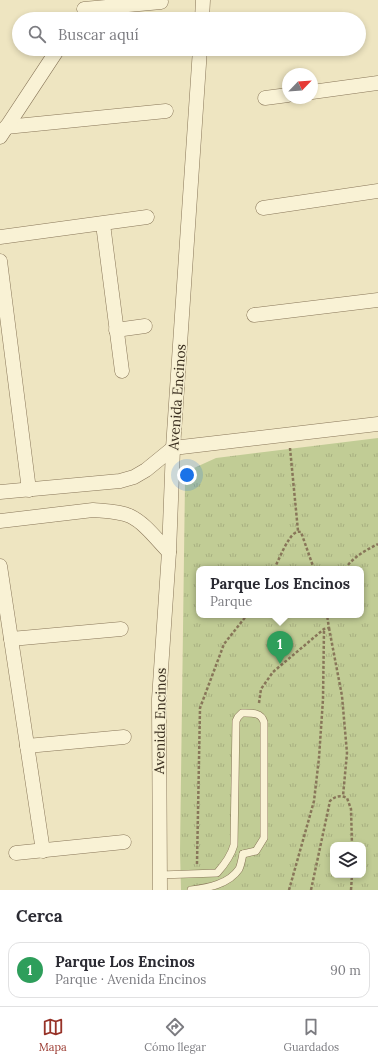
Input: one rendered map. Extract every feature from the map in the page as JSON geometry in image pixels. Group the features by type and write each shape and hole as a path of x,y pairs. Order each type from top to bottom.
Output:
{"street":[{"path":"202,12 203,0"},
{"path":"84,9 161,2"},
{"path":"3,132 53,56"},
{"name":"Avenida Encinos","path":"160,890 158,699 169,552 173,448 200,56"},
{"path":"318,91 378,83"},
{"path":"265,98 282,96"},
{"path":"3,132 166,111"},
{"path":"263,208 378,191"},
{"path":"0,237 147,217"},
{"path":"102,224 122,371"},
{"path":"0,261 29,490"},
{"path":"254,315 378,300"},
{"path":"116,330 145,326"},
{"path":"0,492 120,481 134,477 146,470 173,448 378,424"},
{"path":"0,521 93,510 129,515 142,523 169,552"},
{"path":"0,566 43,851"},
{"path":"11,639 121,629"},
{"path":"27,746 124,737"},
{"path":"16,853 124,842"}],"lane":[{"path":"160,875 217,873 232,853 234,845 236,721 242,713 258,714 263,718 264,722 264,838 256,851 243,854"},
{"path":"234,845 243,854"},
{"path":"192,890 219,884 229,879 239,868 243,854"}],"path":[{"path":"288,435 298,531"},
{"path":"275,566 284,548 298,531"},
{"path":"298,531 302,532 313,566"},
{"path":"347,566 365,550 378,544"},
{"path":"197,874 200,708 224,644 245,618"},
{"path":"327,618 342,696 347,753 343,796"},
{"path":"258,714 261,689 273,672 324,629 329,628"},
{"path":"289,890 314,801 319,758 323,699 324,629"},
{"path":"311,890 330,801 334,797 343,796 347,798 351,809 352,842"},
{"path":"351,890 352,878"}],"green space":[{"path":"378,438 378,890 181,890 180,851 185,482 194,468 216,458"}],"place":[{"name":"Parque Los Encinos","path":"280,664"}]}
